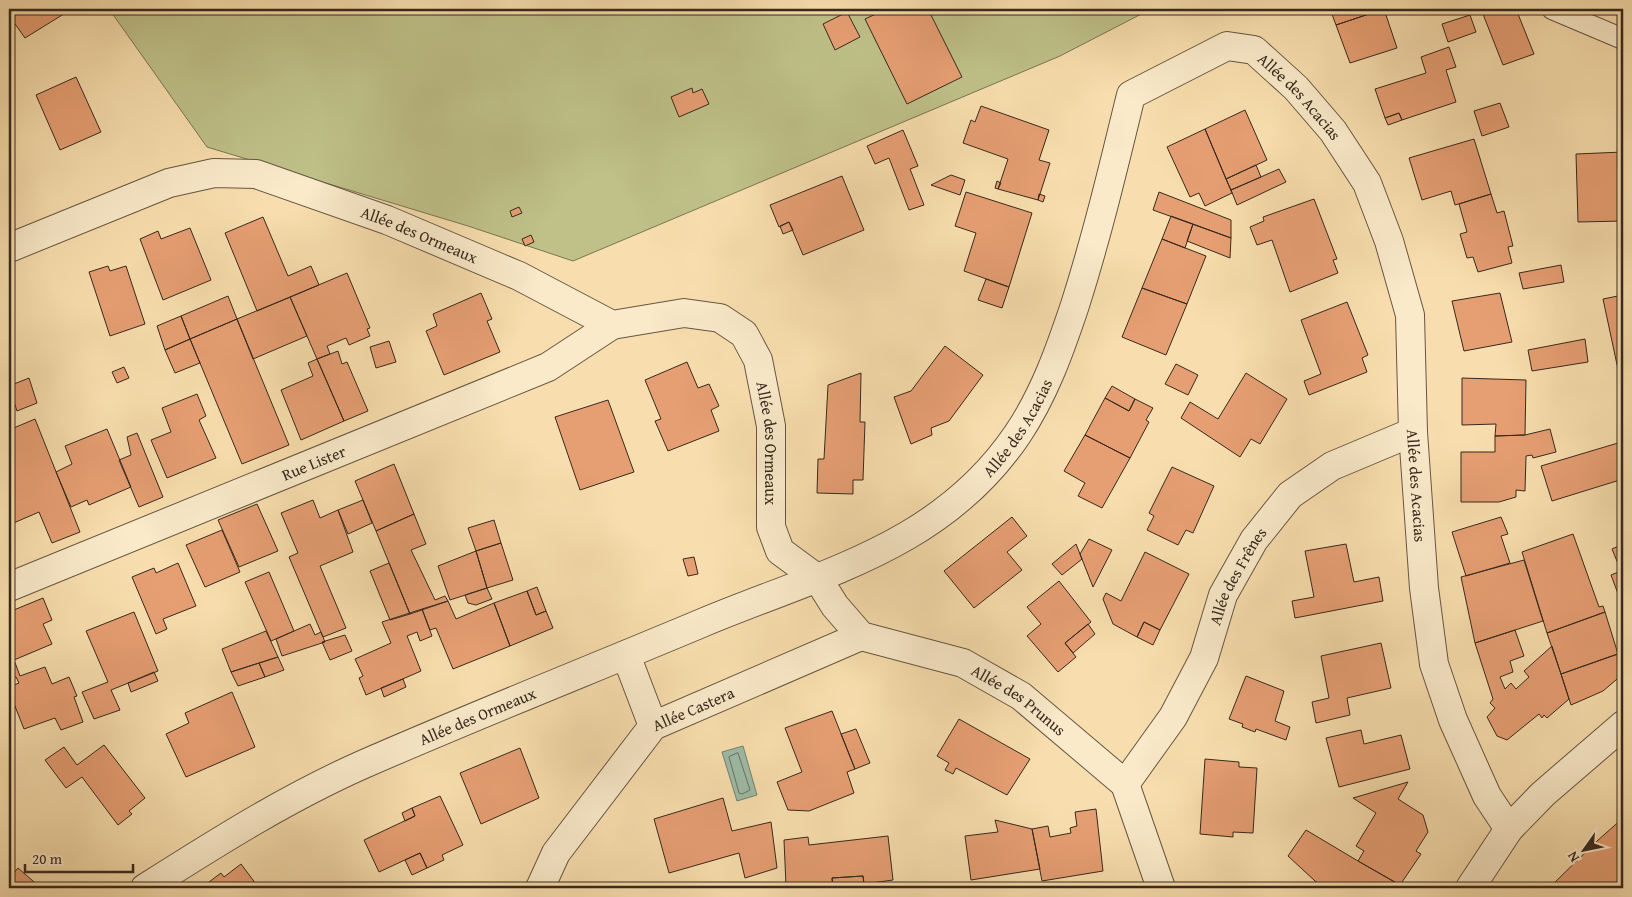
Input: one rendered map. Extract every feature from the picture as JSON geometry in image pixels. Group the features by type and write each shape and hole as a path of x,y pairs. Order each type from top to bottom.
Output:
{"street":[{"name":"Allée des Acacias","path":"818,579 869,557 920,529 970,491 1017,434 1055,366 1093,249 1132,95 1227,46 1254,50 1296,88 1333,132 1367,183 1388,241 1410,315 1413,432 1424,588 1434,664 1453,720 1472,762 1488,796 1509,829"},
{"name":"Allée des Ormeaux","path":"9,248 170,183 214,173 256,174 387,220 519,276 612,325 684,313 720,318 744,334 758,360 771,426 771,527 780,552 818,579"},
{"name":"Rue Lister","path":"9,587 548,367 612,325"},
{"name":"Allée des Frênes","path":"1125,784 1173,717 1204,658 1223,595 1254,540 1290,495 1332,466 1413,432"},
{"name":"Allée des Ormeaux","path":"145,888 239,828 360,766 726,612 818,579"},
{"path":"818,579 835,606 861,636"},
{"name":"Allée des Prunus","path":"861,636 963,663 1021,696 1125,784"},
{"name":"Allée Castera","path":"540,888 556,853 653,726 861,636"},
{"path":"626,654 653,726"},
{"path":"1470,888 1509,829 1543,794 1623,726"},
{"path":"1125,784 1161,888"}],"lane":[{"path":"1552,9 1623,39"}],"green space":[{"path":"109,9 1151,9 1060,56 573,261 468,226 207,147"}],"water":[{"path":"743,746 757,795 737,801 722,752"}],"building":[{"path":"9,9 65,9 67,12 25,38 13,21 9,25"},
{"path":"886,9 928,9 962,77 907,104 865,19"},
{"path":"1330,9 1384,9 1336,25"},
{"path":"1384,9 1397,48 1350,63 1336,25"},
{"path":"1481,9 1516,9 1534,54 1503,65"},
{"path":"847,12 860,37 835,50 823,24"},
{"path":"1470,15 1476,32 1448,42 1442,24"},
{"path":"1449,47 1456,67 1446,70 1456,102 1402,120 1399,113 1385,118 1375,89 1426,73 1421,57"},
{"path":"76,77 101,132 60,150 36,95"},
{"path":"692,88 693,93 702,89 709,104 679,117 671,97"},
{"path":"1500,103 1509,127 1482,136 1474,111"},
{"path":"981,106 1049,130 1039,160 1050,163 1038,200 998,189 1008,159 963,143 971,120 975,122"},
{"path":"1245,110 1267,160 1226,179 1205,129"},
{"path":"1399,113 1402,120 1388,125 1385,118"},
{"path":"1205,129 1232,193 1205,206 1199,193 1190,197 1167,147"},
{"path":"903,130 918,166 910,169 924,205 909,210 889,158 875,164 867,146"},
{"path":"1474,139 1491,194 1455,205 1451,191 1422,200 1409,158"},
{"path":"1623,152 1623,221 1578,222 1576,154"},
{"path":"1256,165 1261,177 1231,190 1226,179"},
{"path":"1279,169 1286,182 1237,205 1231,190"},
{"path":"9,172 14,185 9,187"},
{"path":"951,175 965,180 960,195 931,185"},
{"path":"842,176 864,230 803,255 789,222 779,227 770,205"},
{"path":"997,181 1001,183 998,189 995,188"},
{"path":"966,192 1032,213 1009,287 964,271 976,233 955,226"},
{"path":"1159,192 1231,220 1231,238 1153,210"},
{"path":"1039,194 1045,196 1043,202 1038,200"},
{"path":"1491,194 1497,213 1504,211 1513,246 1508,247 1512,263 1478,272 1473,257 1467,258 1460,234 1467,232 1459,204"},
{"path":"1314,199 1337,259 1333,260 1338,273 1290,292 1272,240 1257,245 1250,227 1264,221 1263,217"},
{"path":"519,207 522,213 512,217 510,211"},
{"path":"1171,216 1193,224 1185,248 1162,239"},
{"path":"263,217 288,276 311,266 319,285 257,311 225,233"},
{"path":"789,222 793,230 783,234 780,226"},
{"path":"1193,224 1231,238 1230,258 1187,241"},
{"path":"190,228 211,280 163,300 140,239 158,231 161,239"},
{"path":"531,235 534,242 525,246 522,239"},
{"path":"1162,239 1206,256 1187,304 1142,288"},
{"path":"1561,265 1564,282 1523,289 1519,273"},
{"path":"108,266 110,271 126,266 145,324 110,336 89,272"},
{"path":"347,273 370,328 367,329 370,336 349,345 346,338 327,346 330,354 317,359 290,297"},
{"path":"986,279 1009,287 1002,308 978,300"},
{"path":"1142,288 1187,304 1166,355 1122,337"},
{"path":"481,293 492,319 487,321 500,352 444,375 426,331 437,326 433,314"},
{"path":"1500,293 1512,342 1464,351 1452,301"},
{"path":"1623,295 1623,373 1619,374 1603,299"},
{"path":"228,296 237,319 190,339 181,316"},
{"path":"290,297 307,336 253,359 237,319"},
{"path":"1347,302 1368,355 1362,358 1367,372 1309,395 1304,381 1321,374 1301,320"},
{"path":"181,316 190,339 165,350 157,326"},
{"path":"237,319 289,445 242,464 190,339"},
{"path":"190,339 200,363 175,373 165,350"},
{"path":"1585,339 1588,362 1532,371 1528,350"},
{"path":"389,341 396,362 376,368 370,347"},
{"path":"945,346 983,375 949,421 931,428 932,435 911,444 894,397 911,391"},
{"path":"338,351 342,364 347,362 368,411 344,421 317,359"},
{"path":"317,359 344,421 301,440 281,390 313,376 308,363"},
{"path":"687,362 698,388 709,384 719,406 711,410 719,431 668,451 655,421 661,419 645,380"},
{"path":"1176,364 1198,375 1188,395 1165,384"},
{"path":"124,367 129,378 117,383 112,372"},
{"path":"861,373 860,422 865,422 863,480 853,480 853,494 817,493 818,459 824,459 828,385"},
{"path":"1246,373 1287,399 1260,444 1251,439 1240,457 1181,418 1190,402 1218,419"},
{"path":"29,378 37,403 17,411 9,386"},
{"path":"1462,378 1526,380 1525,435 1495,436 1496,424 1462,425"},
{"path":"1112,386 1135,399 1129,411 1105,398"},
{"path":"197,394 206,416 199,420 216,458 167,478 151,440 171,432 162,408"},
{"path":"1105,398 1129,411 1135,399 1153,408 1146,420 1149,422 1130,458 1085,435"},
{"path":"608,400 634,472 580,490 555,417"},
{"path":"35,419 80,532 52,543 39,512 9,525 9,430"},
{"path":"107,429 131,487 89,505 87,500 71,507 56,472 72,464 65,446"},
{"path":"1550,429 1556,452 1533,458 1532,455 1526,456 1525,491 1516,490 1516,497 1499,502 1461,502 1461,452 1495,452 1495,436 1525,435"},
{"path":"137,433 163,497 139,507 119,460 131,455 127,437"},
{"path":"1085,435 1130,458 1102,508 1078,496 1085,483 1064,471"},
{"path":"1623,441 1623,458 1618,443"},
{"path":"1618,443 1623,458 1623,479 1552,501 1541,466"},
{"path":"394,464 414,514 376,531 355,481"},
{"path":"1172,467 1214,486 1193,533 1186,530 1178,545 1147,530 1154,516 1149,513"},
{"path":"313,500 320,518 338,510 353,552 320,566 346,628 323,637 289,557 298,553 281,513"},
{"path":"363,500 372,523 348,534 338,510"},
{"path":"257,504 278,551 239,567 218,520"},
{"path":"414,514 426,544 411,550 435,600 445,596 448,601 410,614 376,531"},
{"path":"1012,517 1027,536 1007,552 1022,570 974,608 944,571"},
{"path":"1501,517 1508,534 1501,536 1510,563 1466,576 1452,532"},
{"path":"494,520 501,543 476,551 468,528"},
{"path":"222,530 240,572 205,587 186,545"},
{"path":"1573,534 1599,607 1603,606 1605,612 1547,633 1522,552"},
{"path":"1089,539 1112,550 1093,587 1080,554"},
{"path":"501,543 513,580 487,588 476,551"},
{"path":"1076,544 1082,559 1062,575 1052,564"},
{"path":"1346,544 1354,582 1379,577 1383,601 1295,618 1292,601 1314,597 1305,551"},
{"path":"1623,544 1623,607 1611,575 1621,571 1612,549"},
{"path":"476,551 487,588 450,600 438,566"},
{"path":"1145,552 1189,574 1160,630 1144,622 1137,637 1113,624 1103,599 1106,593 1121,601"},
{"path":"694,557 698,574 688,576 683,559"},
{"path":"1524,560 1543,621 1475,643 1461,577"},
{"path":"178,563 196,606 163,619 167,629 156,634 132,577 154,568 156,573"},
{"path":"389,563 410,614 390,620 370,571"},
{"path":"269,572 294,631 271,641 245,582"},
{"path":"1059,581 1091,622 1065,643 1076,657 1058,672 1027,636 1041,624 1027,607"},
{"path":"537,587 546,611 536,615 527,591"},
{"path":"487,588 492,599 476,605 468,603 465,595"},
{"path":"527,591 536,615 546,611 553,628 510,646 494,603"},
{"path":"43,598 52,620 43,624 52,644 14,660 20,676 45,667 52,684 69,677 77,696 74,697 83,722 61,730 55,718 24,729 9,691 9,687 19,683 16,677 9,680 9,612"},
{"path":"448,601 456,619 494,603 510,646 453,669 436,628 430,630 422,609"},
{"path":"422,609 432,636 420,641 417,632 407,636 421,671 366,695 359,678 363,676 355,659 391,643 382,622"},
{"path":"134,612 158,671 111,690 120,710 94,719 82,692 108,682 86,631"},
{"path":"1605,612 1618,654 1561,674 1547,633"},
{"path":"1144,622 1160,630 1153,645 1137,637"},
{"path":"310,624 315,635 321,632 325,642 282,656 276,639"},
{"path":"1088,624 1095,634 1073,653 1065,643"},
{"path":"1515,630 1524,656 1510,661 1513,672 1500,677 1505,689 1511,683 1516,689 1529,677 1524,671 1552,646 1569,699 1547,718 1544,715 1542,718 1539,714 1507,740 1497,736 1487,717 1495,708 1490,703 1493,699 1475,643"},
{"path":"266,631 278,657 231,672 222,649"},
{"path":"345,635 352,651 330,660 322,642"},
{"path":"1381,643 1391,688 1347,698 1350,715 1316,723 1312,702 1329,698 1321,656"},
{"path":"1623,652 1623,674 1603,691 1571,705 1561,674"},
{"path":"278,657 284,670 265,677 259,663"},
{"path":"259,663 265,677 238,686 231,672"},
{"path":"154,672 158,681 131,692 128,683"},
{"path":"1246,676 1284,691 1275,721 1290,727 1286,740 1256,729 1255,732 1242,727 1243,724 1229,719"},
{"path":"403,679 406,687 384,697 381,688"},
{"path":"232,692 255,747 186,777 166,734 189,723 185,713"},
{"path":"832,711 855,769 847,772 854,793 809,811 788,810 777,782 802,772 785,728"},
{"path":"959,719 1030,759 1007,795 956,768 953,774 945,770 949,763 937,756"},
{"path":"856,729 870,763 855,769 841,734"},
{"path":"1361,730 1364,744 1401,735 1410,769 1339,787 1326,738"},
{"path":"104,745 145,798 129,811 132,814 118,825 82,777 66,788 45,760 64,747 77,765"},
{"path":"520,748 539,798 481,824 460,773"},
{"path":"1205,759 1239,762 1239,767 1257,768 1253,833 1233,832 1233,837 1200,834"},
{"path":"1408,782 1398,799 1423,815 1428,832 1416,851 1421,854 1400,885 1358,861 1364,851 1356,846 1376,813 1353,798"},
{"path":"440,796 463,845 442,855 444,860 427,868 420,853 379,872 364,840 415,816 412,808"},
{"path":"723,798 732,831 771,822 777,868 745,878 739,853 669,873 654,819"},
{"path":"412,808 415,816 405,821 402,813"},
{"path":"1096,809 1103,871 1042,881 1032,829 1048,826 1050,837 1071,833 1070,828 1077,826 1075,812"},
{"path":"1623,818 1623,888 1549,888 1597,841"},
{"path":"995,820 1032,829 1040,869 971,880 965,836 998,832"},
{"path":"1306,830 1405,888 1326,888 1315,881 1288,856"},
{"path":"888,836 893,880 864,884 863,876 832,878 833,888 813,888 813,884 786,886 784,840 808,837 809,845"},
{"path":"420,853 427,868 412,875 405,860"},
{"path":"241,864 259,888 201,888 221,873 224,877"},
{"path":"18,868 41,888 19,888 9,879"},
{"path":"863,876 864,884 833,888 832,878"},
{"path":"9,879 19,888 9,888"}]}
